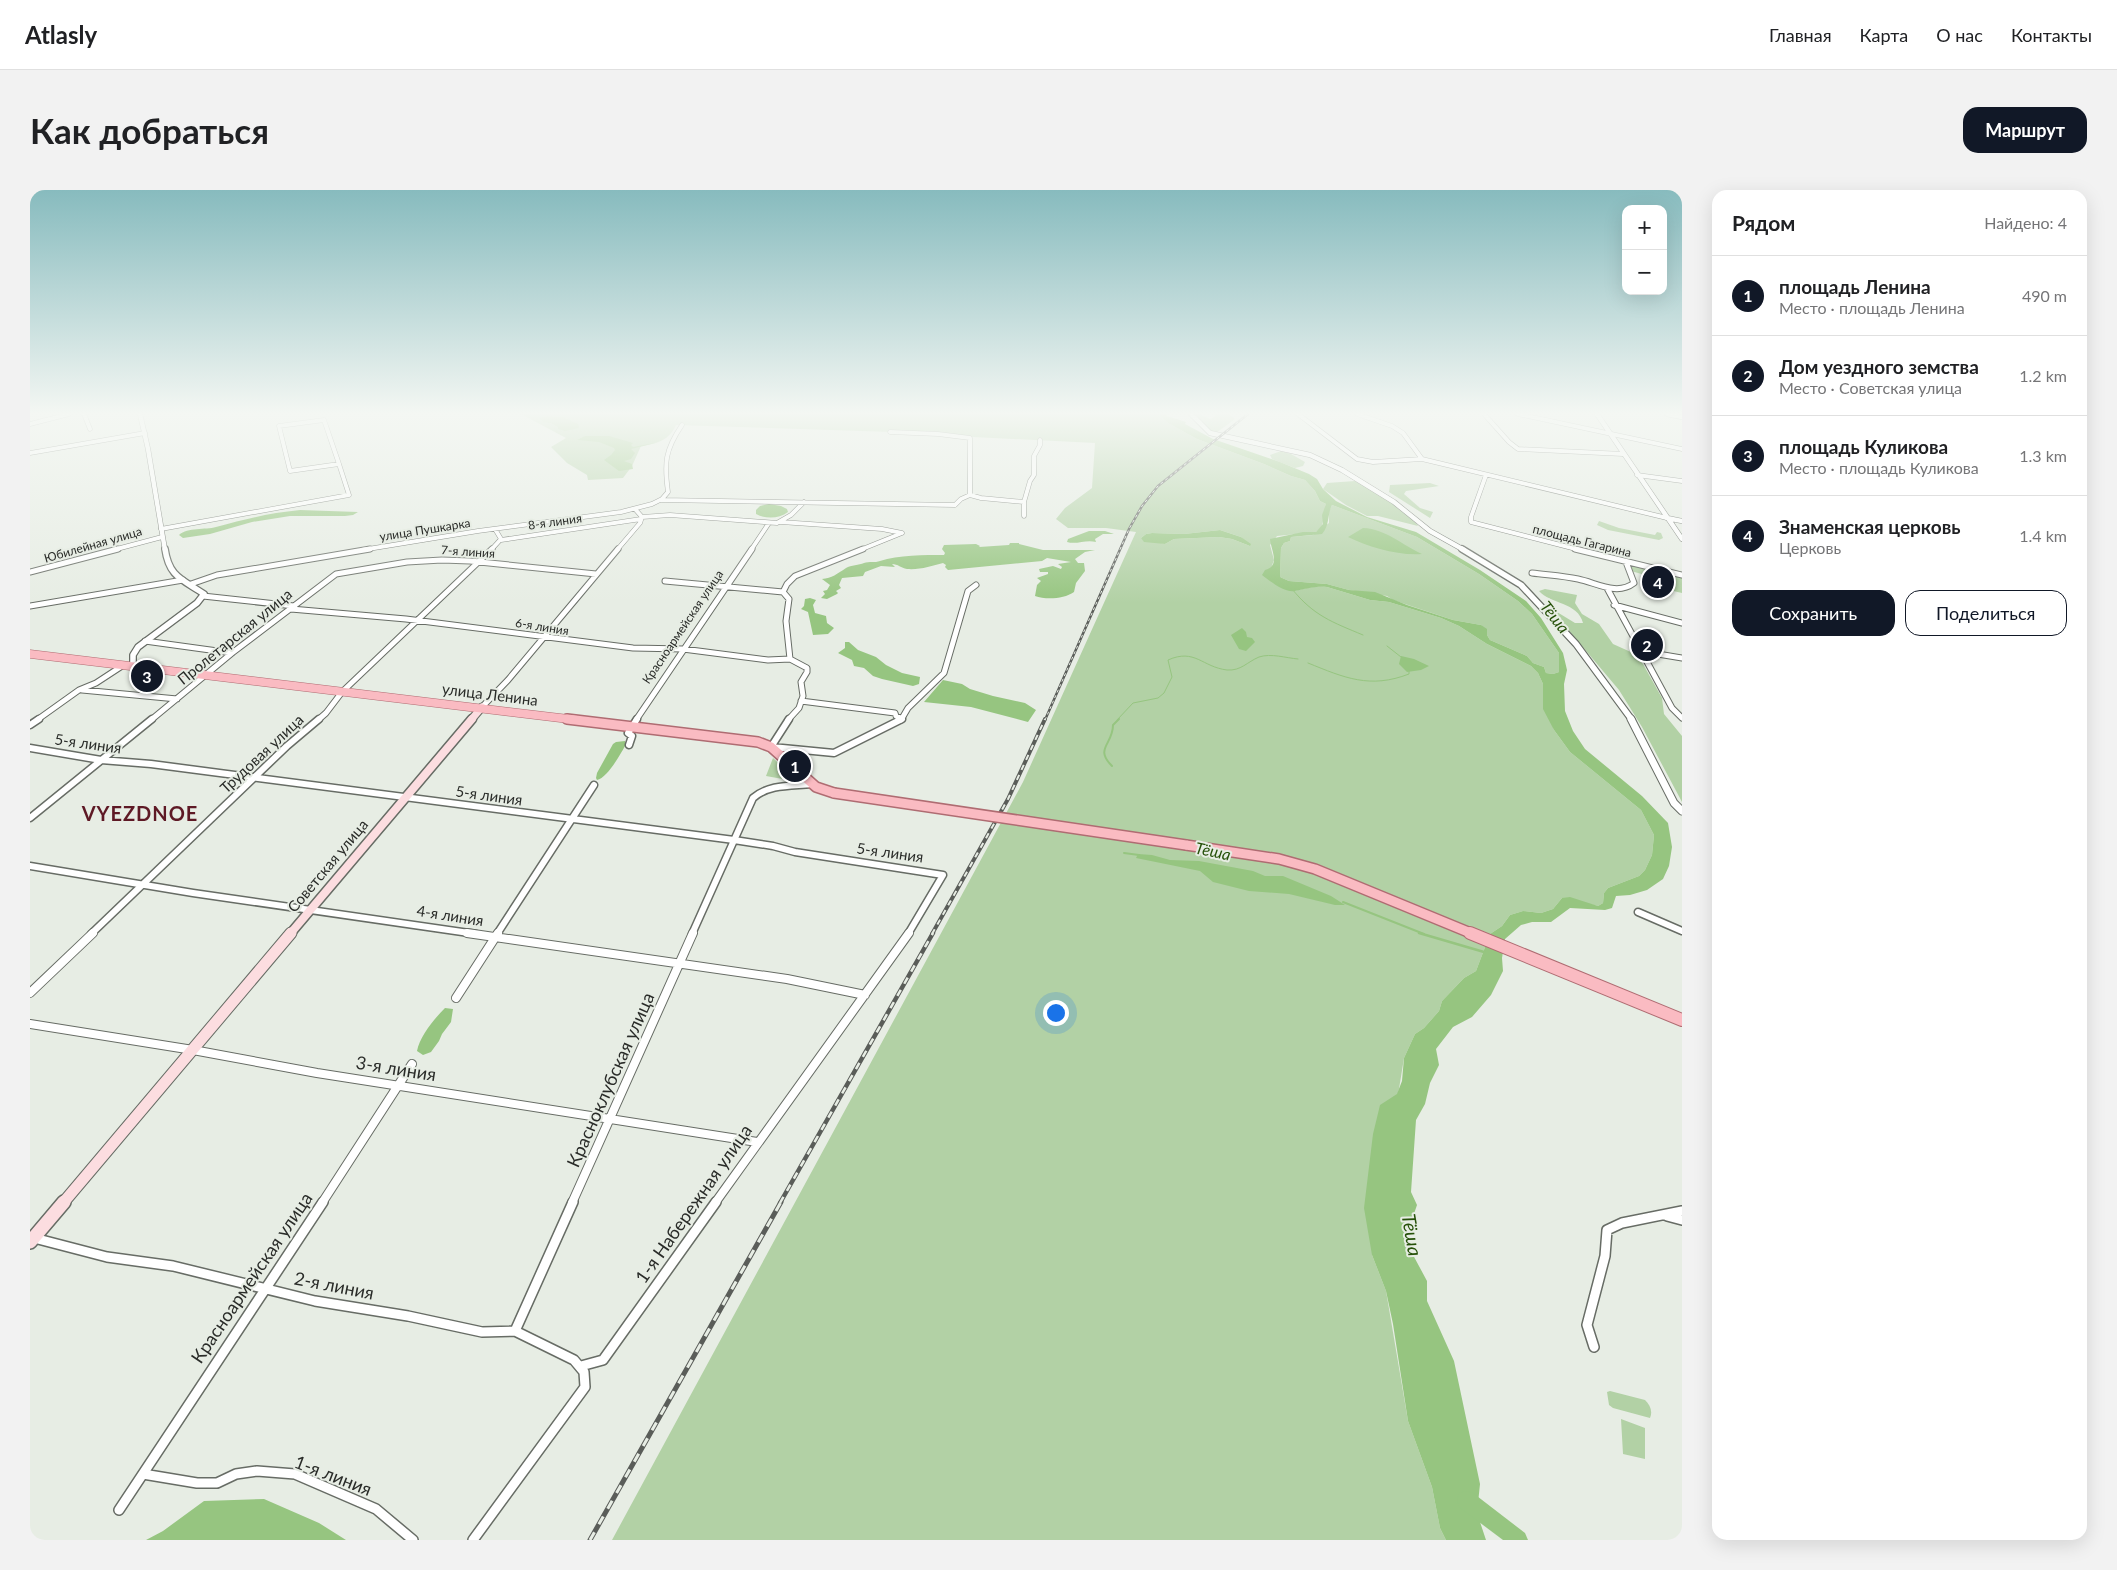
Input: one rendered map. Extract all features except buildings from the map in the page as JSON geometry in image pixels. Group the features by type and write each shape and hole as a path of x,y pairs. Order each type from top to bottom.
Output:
{"main road":[{"name":"улица Ленина","path":"30,654 632,726 758,742 771,747"},
{"name":"Советская улица","path":"31,1239 482,708"},
{"path":"771,747 811,784 834,793 1186,845 1279,860 1315,869 1682,1020"}],"street":[{"path":"132,667 132,660 136,650 145,641 197,603 203,596 203,592 183,580 168,566 152,477"},
{"path":"161,529 348,496 344,477"},
{"path":"662,500 668,492 666,477"},
{"path":"970,477 970,496 1024,502"},
{"path":"1024,516 1024,502 1033,477"},
{"path":"1353,477 1394,502 1430,531 1486,562 1521,585 1576,644 1634,723 1645,740 1674,803 1682,811"},
{"name":"площадь Гагарина","path":"1485,477 1471,516 1471,522 1477,525 1682,575"},
{"path":"1494,477 1682,521"},
{"path":"1638,477 1682,539"},
{"path":"1658,477 1682,481"},
{"name":"улица Пушкарка","path":"192,584 218,575 495,529 635,509 662,500 955,505 961,499 970,496"},
{"path":"787,502 796,511"},
{"path":"781,522 796,511 804,502"},
{"path":"635,509 642,518"},
{"name":"8-я линия","path":"500,540 670,515 768,523 781,522"},
{"name":"Советская улица","path":"482,708 545,636 640,523 642,518"},
{"path":"781,522 882,529 902,533 795,576 787,584 783,592"},
{"name":"Красноармейская улица","path":"629,745 632,736 628,733 632,726 768,523"},
{"path":"495,529 500,540"},
{"name":"Юбилейная улица","path":"30,572 162,537"},
{"name":"Трудовая улица","path":"30,993 252,779 326,713 342,692 480,562 500,540"},
{"name":"7-я линия","path":"339,573 420,561 480,562 596,574"},
{"path":"1532,573 1581,580 1607,588 1626,588 1634,583 1626,562"},
{"name":"Пролетарская улица","path":"30,818 232,653 339,573"},
{"path":"30,606 183,580"},
{"path":"665,581 783,592 789,599 784,620 789,642 790,659 807,668 807,672 802,682 803,696 799,708 790,717 771,747"},
{"path":"771,747 834,753 902,719 908,708 944,673 968,591 976,585"},
{"path":"1607,588 1672,708 1682,718"},
{"name":"6-я линия","path":"203,596 633,648 683,649 768,660 790,659"},
{"path":"1614,604 1682,623"},
{"path":"145,641 232,653"},
{"path":"1640,651 1682,658"},
{"path":"30,725 79,690 122,666"},
{"path":"79,690 177,699"},
{"path":"801,701 895,713 896,716 902,719"},
{"name":"5-я линия","path":"30,748 101,760 151,764 252,779 734,840 773,846 795,852 943,875"},
{"name":"Красноклубская улица","path":"515,1331 753,798 757,793 772,788 811,784"},
{"path":"456,998 594,785"},
{"name":"4-я линия","path":"30,866 107,880 787,979 865,995"},
{"name":"1-я Набережная улица","path":"582,1366 603,1360 757,1142 917,921 943,875"},
{"path":"1638,912 1682,931"},
{"name":"3-я линия","path":"30,1024 193,1050 317,1074 757,1142"},
{"name":"Красноармейская улица","path":"120,1510 264,1288 357,1151 412,1064"},
{"path":"1594,1347 1588,1325 1605,1256 1608,1230 1615,1224 1667,1216 1682,1211"},
{"path":"1667,1216 1682,1220"},
{"name":"2-я линия","path":"31,1239 107,1258 173,1266 315,1302 408,1316 482,1332 515,1331"},
{"path":"473,1540 585,1387 586,1375 582,1366 574,1360 515,1331"},
{"name":"1-я линия","path":"144,1474 197,1483 216,1483 236,1474 258,1471 296,1474 349,1500 376,1510 413,1540"}],"shaded area":[{"path":"587,477 624,477 623,478 588,480"},
{"path":"1093,477 1294,477 1305,480 1315,491 1320,501 1326,504 1322,527 1316,532 1277,536 1270,545 1274,560 1271,568 1294,591 1314,586 1327,587 1370,600 1389,602 1441,618 1531,666 1538,673 1543,684 1543,696 1554,730 1570,752 1641,810 1654,835 1652,855 1645,870 1639,876 1608,888 1604,893 1603,903 1598,906 1562,898 1553,909 1541,913 1523,911 1510,915 1502,926 1490,934 1476,971 1464,978 1442,1001 1439,1011 1424,1028 1415,1034 1404,1058 1372,1255 1386,1291 1408,1421 1432,1487 1440,1528 1446,1540 612,1540 1023,782 1136,532 1106,528 1068,528 1056,519 1065,508 1092,488","holes":["1220,530 1241,537 1250,546 1232,539 1219,537 1174,539 1165,544 1141,538 1146,534 1152,533 1184,534"]},
{"path":"1294,477 1314,477 1336,501 1367,517 1416,532 1480,570 1526,601 1541,618 1563,653 1567,670 1564,684 1565,711 1573,731 1585,749 1642,796 1668,823 1672,847 1669,866 1663,879 1647,890 1630,895 1616,896 1612,908 1605,910 1570,908 1551,922 1532,922 1521,925 1505,939 1502,958 1503,971 1491,995 1472,1017 1453,1027 1436,1049 1439,1065 1430,1083 1425,1104 1416,1120 1411,1192 1417,1205 1405,1240 1427,1281 1427,1301 1454,1361 1480,1484 1477,1513 1486,1540 1446,1540 1440,1528 1432,1487 1408,1421 1393,1324 1386,1291 1372,1255 1364,1208 1373,1134 1380,1105 1397,1094 1402,1081 1404,1058 1415,1034 1424,1028 1439,1011 1442,1001 1464,978 1476,971 1490,934 1502,926 1510,915 1523,911 1541,913 1553,909 1562,898 1570,897 1598,906 1603,903 1604,893 1608,888 1639,876 1645,870 1652,855 1654,835 1641,810 1570,752 1554,730 1543,709 1543,684 1538,673 1531,666 1441,618 1389,602 1370,600 1327,587 1314,587 1295,591 1286,590 1262,575 1265,570 1273,565 1274,561 1270,539 1303,532 1316,532 1323,524 1322,515 1326,504 1320,501 1315,491 1305,480","holes":["1332,505 1417,537 1479,574 1518,601 1532,614 1559,653 1559,672 1553,674 1546,673 1544,667 1533,663 1527,656 1490,640 1487,635 1487,629 1481,625 1453,620 1375,592 1349,590 1327,584 1289,581 1280,577 1281,548 1284,543 1290,541 1291,537 1322,534"]},
{"path":"1355,481 1398,507 1418,526 1378,516 1367,516 1346,505 1323,489 1327,483"},
{"path":"1430,483 1439,486 1406,491 1404,494 1420,508 1433,512 1430,518 1389,492 1390,485"},
{"path":"769,504 781,506 787,509 788,512 772,517 756,514 756,510 760,506"},
{"path":"1332,505 1417,537 1479,574 1518,601 1532,614 1559,653 1559,672 1553,674 1546,673 1544,667 1533,663 1527,656 1490,640 1481,625 1453,620 1393,600 1387,596 1349,590 1327,584 1289,581 1280,577 1281,548 1284,543 1290,541 1291,537 1313,535 1329,523 1329,511"},
{"path":"300,510 358,512 345,516 290,516 252,522 210,534 183,538 179,535 192,530 212,528 258,517"},
{"path":"1599,521 1619,528 1655,535 1657,532 1661,533 1663,538 1659,540 1608,530 1597,525"},
{"path":"1363,528 1387,534 1422,554 1404,554 1384,550 1348,537"},
{"path":"1220,530 1241,537 1251,544 1250,546 1232,539 1219,537 1174,539 1165,544 1144,542 1141,538 1146,534 1152,533 1184,534"},
{"path":"1089,531 1105,531 1114,534 1103,534 1095,539 1096,542 1067,542 1068,539"},
{"path":"1010,543 1019,543 1043,550 1095,550 1085,552 1075,559 1078,563 1084,563 1085,571 1076,583 1074,592 1060,597 1035,596 1037,585 1041,581 1037,578 1048,574 1048,572 1040,572 1039,569 1053,566 1061,569 1062,567 1058,564 1071,562 1047,558 1042,561 948,570 943,563 926,568 912,569 892,564 895,567 881,566 865,572 863,576 842,578 839,585 841,588 836,591 837,594 827,599 821,598 825,594 823,591 827,590 830,585 822,579 832,577 850,566 903,556 944,555 945,553 942,549 944,545 976,544 979,547 1009,545"},
{"path":"1632,563 1682,575 1682,593 1648,585 1645,575 1631,571"},
{"path":"1545,589 1577,595 1575,603 1582,614 1599,624 1613,644 1633,653 1643,664 1662,698 1664,714 1682,736 1682,802 1642,727 1619,690 1555,614 1557,612 1575,623 1583,623 1580,616 1570,607 1550,599 1539,591"},
{"path":"805,599 816,600 813,605 815,613 826,616 827,623 834,628 828,634 813,635 808,612 801,609 804,606"},
{"path":"1242,628 1246,632 1247,637 1252,638 1255,642 1246,651 1239,649 1231,635"},
{"path":"845,642 849,642 858,650 876,657 886,665 902,673 920,677 919,684 913,686 882,679 873,676 864,668 854,666 852,660 838,653 845,648"},
{"path":"1401,656 1414,659 1429,666 1421,670 1407,672 1399,664"},
{"path":"943,680 962,684 970,689 993,696 1025,703 1036,710 1028,722 971,707 924,702"},
{"path":"625,741 625,746 613,766 605,775 597,780 597,773 613,744"},
{"path":"773,758 799,782 766,776"},
{"path":"1138,854 1152,855 1170,860 1199,861 1253,871 1265,876 1283,876 1331,896 1345,905 1335,905 1289,894 1249,891 1213,882 1200,871 1136,858"},
{"path":"445,1008 453,1009 451,1022 431,1052 423,1055 417,1051 421,1040 432,1022"},
{"path":"1610,1391 1645,1400 1650,1408 1650,1418 1613,1408 1609,1405 1607,1392"},
{"path":"1621,1419 1645,1428 1645,1459 1623,1454"},
{"path":"264,1499 319,1523 346,1540 146,1540 163,1531 204,1501"}],"waterway":[{"path":"1292,589 1316,612 1333,622 1363,635"},
{"path":"1387,646 1401,657"},
{"path":"1117,720 1133,703 1158,698 1164,693 1172,677 1168,660 1177,657 1192,657 1218,668 1232,670 1264,656 1298,659"},
{"path":"1308,663 1346,677 1370,681 1395,678 1409,674 1409,671"},
{"path":"1112,766 1107,760 1104,750 1113,725 1119,719"},
{"name":"Тёша","path":"1124,853 1139,855"},
{"name":"Тёша","path":"1343,902 1424,934"},
{"name":"Тёша","path":"1419,933 1484,952"},
{"path":"1466,1500 1518,1540"}],"railway":[{"path":"1045,720 1129,529 1142,506 1158,486 1169,477"},
{"path":"932,934 1008,799 1045,719"},
{"path":"780,1203 933,933"},
{"path":"590,1540 781,1202"}],"place":[{"name":"Знаменская церковь","path":"1658,582"},
{"name":"Дом уездного земства","path":"1647,645"},
{"name":"площадь Куликова","path":"147,676"},
{"name":"площадь Ленина","path":"795,766"}],"district":[{"name":"VYEZDNOE","path":"140,814"}]}
